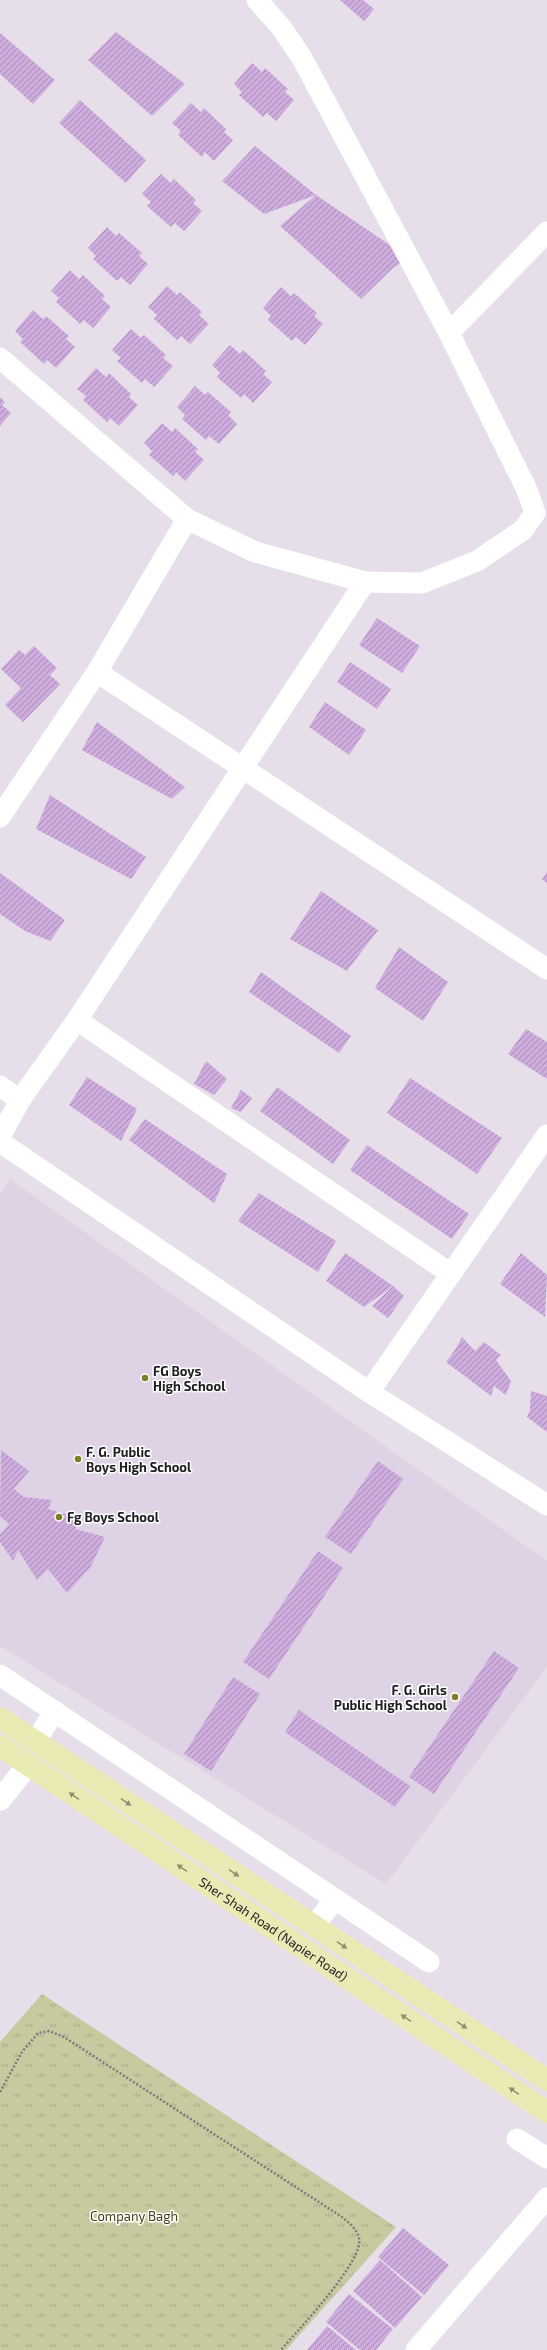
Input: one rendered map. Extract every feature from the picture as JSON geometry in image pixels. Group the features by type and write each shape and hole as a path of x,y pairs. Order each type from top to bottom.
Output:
{"main road":[{"name":"Sher Shah Road (Napier Road)","path":"0,1718 547,2080"},
{"name":"Sher Shah Road (Napier Road)","path":"0,1746 547,2112"}],"street":[{"path":"0,358 187,519 255,552 365,582 422,583 477,560 523,530 535,513 527,490 449,333 302,58 281,27 257,0"},
{"path":"449,333 547,232"},
{"path":"0,817 97,672 187,519"},
{"path":"0,1137 20,1100 77,1020 243,770 365,582"},
{"path":"97,672 243,770 547,969"},
{"path":"77,1020 451,1274"},
{"path":"0,1086 20,1100"},
{"path":"369,1392 547,1135"},
{"path":"0,1142 369,1392 547,1505"},
{"path":"0,1675 429,1962"},
{"path":"35,1742 55,1711"},
{"path":"0,1800 28,1765"},
{"path":"314,1926 335,1899"},
{"path":"517,2139 547,2158"},
{"path":"416,2350 547,2198"}],"path":[{"path":"0,2092 22,2052 38,2033 49,2031 64,2036 342,2217 354,2228 360,2239 358,2252 353,2263 281,2350"}],"shaded area":[{"name":"FG Boys High School","path":"10,1179 547,1561 547,1667 386,1884 0,1646 0,1195"}],"green space":[{"name":"Company Bagh","path":"42,1994 396,2227 286,2350 0,2350 0,2042"}],"building":[{"path":"340,0 363,0 374,9 364,21"},
{"path":"116,32 185,84 152,116 88,60"},
{"path":"0,33 55,80 33,104 0,74"},
{"path":"252,63 262,72 265,68 288,89 285,92 294,100 276,121 267,113 263,117 239,95 242,92 234,84"},
{"path":"80,100 146,160 126,183 59,123"},
{"path":"191,103 201,112 204,108 226,129 224,132 233,140 214,161 205,152 202,157 178,135 181,131 172,123"},
{"path":"255,146 316,195 264,214 222,181"},
{"path":"161,174 171,183 174,179 196,200 193,203 202,211 184,231 175,223 171,227 147,206 151,202 142,194"},
{"path":"316,195 409,258 393,268 361,299 280,226"},
{"path":"107,227 116,236 119,233 142,253 139,256 148,264 130,285 121,277 117,281 93,259 96,256 88,248"},
{"path":"70,270 79,279 83,275 105,296 102,299 111,307 93,328 84,320 80,324 56,302 59,298 51,291"},
{"path":"167,286 177,295 180,292 202,312 199,315 209,324 190,344 181,336 177,340 154,319 157,315 148,307"},
{"path":"281,287 291,296 294,293 317,313 314,316 323,324 305,345 296,337 292,341 268,320 271,316 263,308"},
{"path":"33,310 43,319 46,316 69,336 66,339 75,347 56,368 47,360 44,364 20,342 23,339 15,331"},
{"path":"131,329 141,338 144,335 166,355 163,358 173,366 154,387 145,379 142,383 117,361 121,358 112,350"},
{"path":"230,345 240,354 243,350 266,371 263,374 272,382 253,403 244,394 241,398 217,377 220,373 212,365"},
{"path":"96,368 106,377 109,373 131,394 129,397 138,405 119,426 110,418 107,422 83,400 86,396 77,389"},
{"path":"195,386 205,395 208,392 231,412 228,415 237,424 219,444 209,436 206,440 182,419 185,415 177,407"},
{"path":"0,397 5,402 2,405 11,413 0,426"},
{"path":"162,423 172,432 175,428 198,449 195,452 204,460 185,481 176,472 173,476 149,455 152,451 144,443"},
{"path":"377,618 420,646 402,673 359,645"},
{"path":"34,646 57,668 50,675 60,684 23,722 5,705 21,688 1,669 19,650 25,655"},
{"path":"350,662 391,689 377,709 337,682"},
{"path":"325,702 366,730 349,755 309,727"},
{"path":"97,722 185,787 172,799 82,750"},
{"path":"50,795 146,857 131,879 36,829"},
{"path":"547,872 547,883 542,879"},
{"path":"0,873 65,920 50,941 25,931 0,914"},
{"path":"321,891 378,930 347,971 290,939"},
{"path":"399,947 448,982 423,1021 375,988"},
{"path":"261,972 351,1036 339,1053 249,992"},
{"path":"526,1029 547,1042 547,1079 508,1054"},
{"path":"206,1061 227,1079 214,1095 194,1084"},
{"path":"87,1077 137,1109 121,1141 69,1105"},
{"path":"410,1078 502,1138 477,1174 387,1113"},
{"path":"277,1087 350,1140 333,1164 260,1111"},
{"path":"241,1090 252,1098 241,1112 231,1108"},
{"path":"145,1119 227,1174 214,1203 129,1140"},
{"path":"367,1145 469,1214 452,1239 350,1170"},
{"path":"259,1193 336,1241 318,1272 238,1221"},
{"path":"345,1253 393,1286 364,1307 326,1281"},
{"path":"521,1253 547,1275 545,1317 500,1284"},
{"path":"393,1286 404,1296 388,1318 372,1306"},
{"path":"462,1337 475,1351 484,1342 501,1355 496,1360 511,1381 506,1395 494,1386 491,1396 446,1362"},
{"path":"531,1391 547,1396 547,1432 527,1417 530,1410"},
{"path":"1,1450 29,1471 14,1489 24,1497 52,1500 48,1509 80,1518 75,1529 105,1537 90,1568 67,1593 48,1569 37,1580 18,1550 13,1561 0,1542 0,1534 9,1524 0,1516"},
{"path":"378,1461 403,1479 351,1554 325,1537"},
{"path":"318,1551 343,1568 269,1679 243,1662"},
{"path":"494,1651 519,1668 434,1794 409,1777"},
{"path":"233,1677 260,1694 211,1771 184,1754"},
{"path":"299,1710 410,1786 395,1807 285,1732"},
{"path":"403,2228 449,2265 424,2295 378,2257"},
{"path":"380,2260 422,2297 395,2328 353,2291"},
{"path":"349,2294 393,2329 376,2350 360,2350 326,2322"},
{"path":"327,2326 356,2350 307,2350"}],"place":[{"name":"FG Boys High School","path":"145,1378"},
{"name":"F. G. Public Boys High School","path":"78,1459"},
{"name":"Fg Boys School","path":"59,1517"},
{"name":"F. G. Girls Public High School","path":"455,1697"}]}
